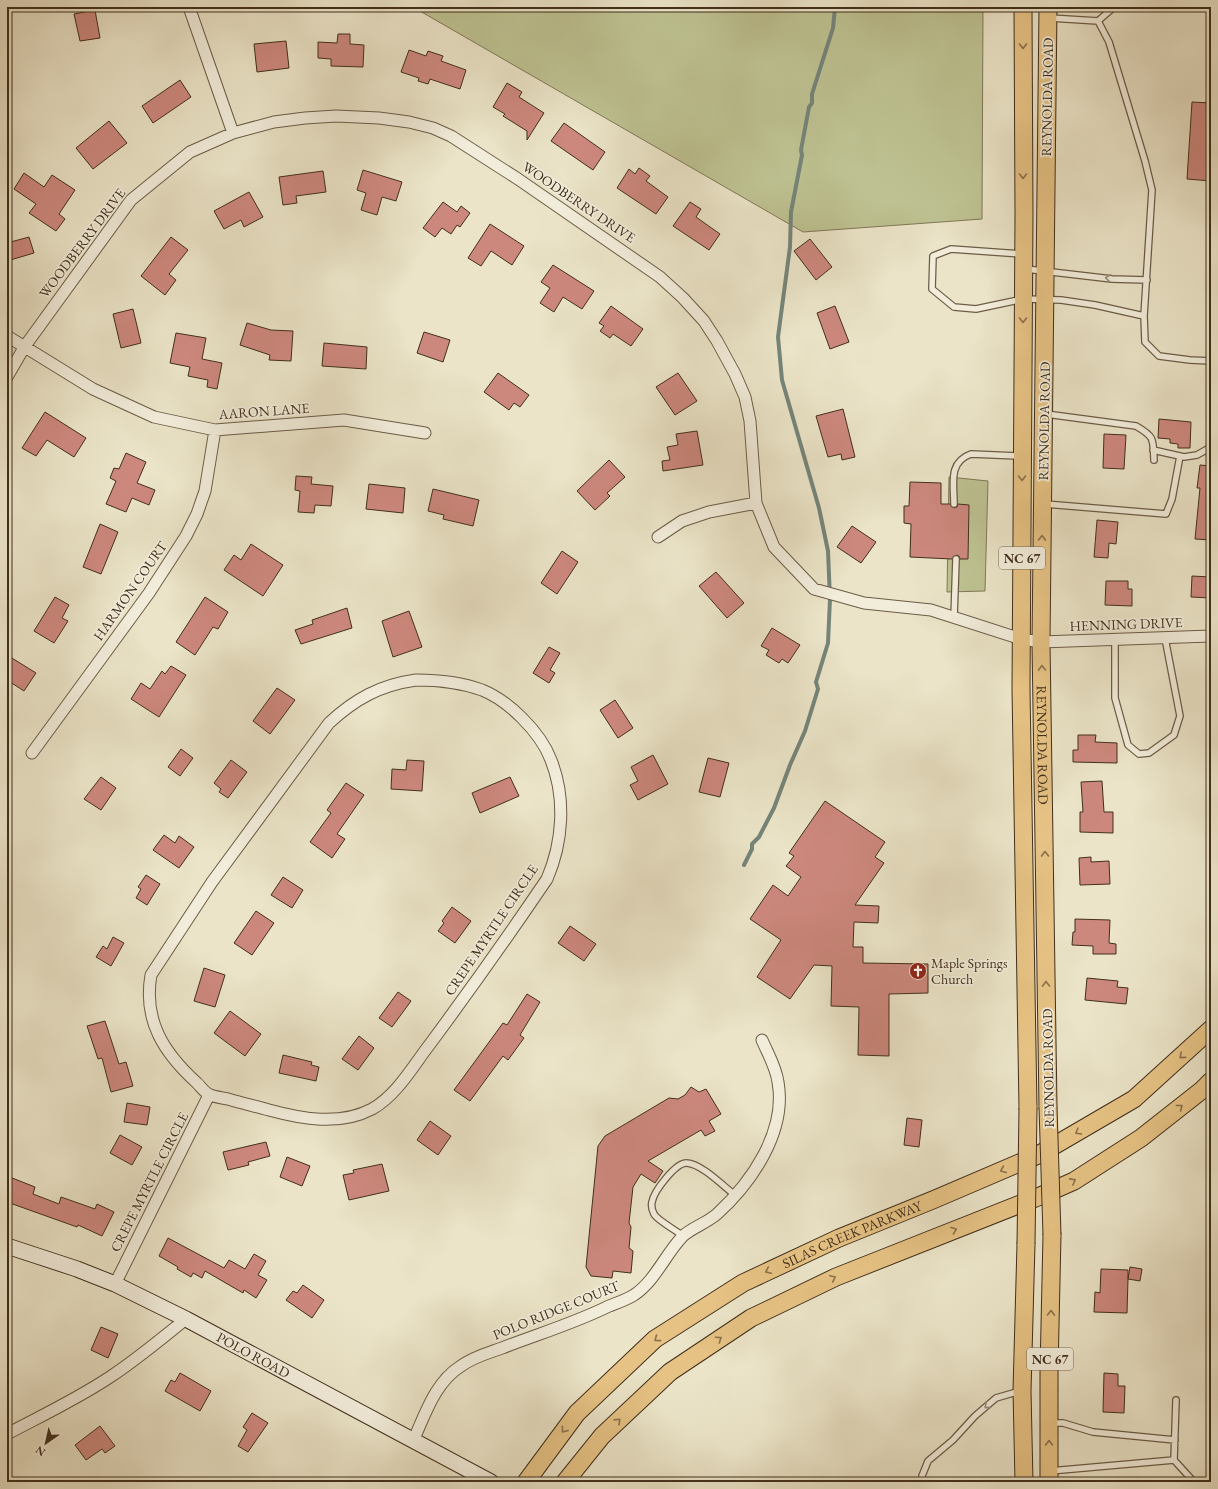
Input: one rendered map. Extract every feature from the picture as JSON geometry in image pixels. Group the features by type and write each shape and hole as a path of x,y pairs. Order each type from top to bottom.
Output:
{"main road":[{"name":"REYNOLDA ROAD","path":"1022,7 1023,299 1021,639 1028,1108 1022,1391 1024,1482"},
{"name":"REYNOLDA ROAD","path":"1048,12 1041,642 1048,1107 1052,1235 1050,1477"},
{"name":"SILAS CREEK PARKWAY","path":"526,1482 576,1413 655,1339 743,1283 839,1238 936,1199 1038,1155 1134,1099 1211,1029"},
{"path":"565,1482 602,1436 670,1372 751,1318 836,1277 1038,1198 1074,1181 1141,1138 1202,1090 1211,1081"},
{"name":"POLO ROAD","path":"7,1246 70,1266 115,1284 186,1319 491,1482"}],"street":[{"path":"189,7 233,133"},
{"name":"WOODBERRY DRIVE","path":"7,377 25,346 131,200 190,152 233,133 274,122 305,118 336,116 379,118 409,122 433,128 450,136 518,178 635,258 672,287 704,321 735,374 745,397 750,421 756,503 774,547 814,589 864,603 931,610 1021,639 1041,642"},
{"name":"AARON LANE","path":"7,336 93,389 154,417 215,430 344,420 425,434"},
{"name":"HARMON COURT","path":"32,753 149,593 186,536 198,514 205,491 215,430"},
{"path":"658,537 682,521 709,512 756,503"},
{"name":"HENNING DRIVE","path":"1041,642 1211,636"},
{"name":"CREPE MYRTLE CIRCLE","path":"416,680 434,680 459,683 482,690 499,699 514,710 527,723 542,742 555,770 561,819 559,838 552,868 547,879 459,1006 396,1089 382,1103 360,1114 324,1120 298,1117 209,1094 188,1075 176,1061 164,1046 156,1030 150,1012 149,987 151,975 160,959 212,882 329,723 343,710 363,697 398,682 416,680"},
{"name":"POLO RIDGE COURT","path":"413,1441 439,1387 461,1365 480,1356 596,1312 634,1295 646,1285 670,1250 683,1236 716,1215 735,1196 765,1151 775,1128 780,1102 778,1082 773,1063 762,1040"},
{"name":"CREPE MYRTLE CIRCLE","path":"115,1284 209,1094"},
{"path":"7,1434 110,1378 186,1319"}],"lane":[{"path":"1098,22 1114,7"},
{"path":"1048,12 1098,22 1109,42 1143,154 1152,190 1144,316 1145,342 1159,356 1211,361"},
{"path":"1144,316 1095,305 1060,300 1023,299 976,309 954,307 932,289 933,256 951,248 1023,261 1045,271 1112,279 1147,280"},
{"path":"1044,414 1136,426 1148,433 1153,439 1154,460"},
{"path":"1153,450 1184,457 1196,455 1211,447"},
{"path":"954,504 954,469 966,456 972,454 1022,456"},
{"path":"1043,504 1166,514 1172,499 1180,456"},
{"path":"954,618 956,559"},
{"path":"1115,640 1115,698 1128,745 1139,754 1150,753 1174,735 1180,716 1165,638"},
{"path":"683,1236 655,1216 652,1206 652,1201 661,1185 677,1166 687,1163 699,1167 735,1196"},
{"path":"922,1482 922,1476 928,1461 953,1440 975,1416 996,1398 1022,1391"},
{"path":"1176,1400 1174,1460 1194,1482"},
{"path":"1050,1423 1063,1423 1093,1432 1175,1440"},
{"path":"1050,1477 1174,1460"}],"green space":[{"path":"413,7 983,7 982,219 803,232"},
{"path":"949,477 988,481 985,591 947,592"}],"building":[{"path":"95,10 100,38 80,41 74,14"},
{"path":"338,34 350,34 350,44 364,45 363,67 331,66 331,59 318,58 318,42 337,43"},
{"path":"286,41 289,68 257,72 254,44"},
{"path":"409,50 426,56 428,51 443,56 441,61 466,70 460,89 430,79 428,84 418,81 419,78 401,72"},
{"path":"180,80 191,97 153,123 142,106"},
{"path":"507,83 522,92 519,97 544,113 527,140 527,131 503,116 505,114 493,107"},
{"path":"1192,102 1211,103 1211,181 1187,179"},
{"path":"109,121 127,143 93,169 76,148"},
{"path":"564,123 605,152 593,170 551,141"},
{"path":"639,168 650,176 646,181 668,197 656,214 617,188 629,169 635,174"},
{"path":"363,170 402,182 396,201 382,197 377,215 361,210 366,193 357,190"},
{"path":"323,171 326,192 296,196 297,203 283,205 279,177"},
{"path":"24,173 44,187 52,175 75,190 59,214 65,219 56,231 29,213 36,204 14,189"},
{"path":"249,192 263,217 244,227 241,220 224,229 214,211"},
{"path":"443,202 457,212 461,206 470,213 460,227 457,225 451,234 442,228 435,237 423,228"},
{"path":"690,202 701,209 696,217 720,234 709,250 673,226"},
{"path":"490,224 524,246 512,265 491,251 481,266 468,258"},
{"path":"29,237 34,253 7,261 7,243"},
{"path":"171,237 188,250 169,274 176,280 165,295 141,276"},
{"path":"810,239 832,267 816,280 794,251"},
{"path":"553,265 594,291 582,309 563,297 554,312 540,303 550,288 541,282"},
{"path":"611,306 643,329 631,346 613,334 610,338 600,331 604,326 599,323"},
{"path":"835,306 849,342 830,349 817,313"},
{"path":"133,309 141,343 121,348 113,314"},
{"path":"247,323 271,330 293,331 291,361 269,360 270,355 240,345"},
{"path":"424,332 450,340 443,362 417,353"},
{"path":"176,333 206,338 202,359 222,363 217,389 207,387 208,380 188,376 190,367 170,363"},
{"path":"324,343 367,347 366,369 322,366"},
{"path":"498,373 529,395 520,407 514,403 509,410 484,392"},
{"path":"678,373 697,401 675,415 656,387"},
{"path":"843,409 855,457 842,460 841,454 828,457 816,416"},
{"path":"45,412 86,438 74,457 47,440 36,456 22,448"},
{"path":"1159,419 1191,422 1190,448 1178,448 1178,444 1170,443 1170,439 1158,438"},
{"path":"697,431 703,465 663,471 662,461 670,460 667,447 678,445 676,434"},
{"path":"1104,434 1126,435 1124,469 1103,468"},
{"path":"126,453 146,462 137,483 155,490 149,505 132,498 126,512 106,504 116,481 110,478 114,468 119,469"},
{"path":"609,460 625,477 607,493 610,496 595,510 577,491"},
{"path":"1200,465 1211,466 1211,540 1195,539 1200,488 1197,488"},
{"path":"296,476 312,477 311,484 333,486 331,506 315,505 314,513 298,512 300,491 295,490"},
{"path":"910,482 941,483 941,504 950,504 954,508 957,507 958,504 969,505 968,559 960,559 959,556 956,555 952,559 910,557 911,524 904,523 904,506 909,506"},
{"path":"369,484 405,488 403,513 366,509"},
{"path":"433,489 479,500 473,526 443,519 444,515 428,511"},
{"path":"1097,520 1118,522 1116,544 1109,543 1108,558 1094,557"},
{"path":"100,524 118,532 101,574 83,567"},
{"path":"852,526 876,542 861,563 837,547"},
{"path":"251,544 283,565 263,596 224,570 234,555 241,560"},
{"path":"562,551 578,562 557,594 541,583"},
{"path":"716,572 744,603 727,618 699,586"},
{"path":"1192,576 1211,577 1211,598 1191,597"},
{"path":"1106,581 1128,581 1128,589 1132,589 1132,606 1105,605"},
{"path":"55,597 69,605 62,618 68,621 54,643 34,631"},
{"path":"205,597 228,612 218,629 213,627 195,655 176,642"},
{"path":"347,608 352,628 301,644 295,630 313,624 312,620"},
{"path":"409,611 422,647 393,657 382,621"},
{"path":"772,628 800,645 788,663 782,659 779,663 766,655 769,650 761,646"},
{"path":"549,647 560,653 550,670 555,673 549,683 533,673"},
{"path":"7,655 36,673 24,691 7,680"},
{"path":"171,666 186,675 159,717 131,699 141,683 150,689 162,671 165,674"},
{"path":"277,688 295,700 270,734 253,721"},
{"path":"615,700 633,728 618,738 600,710"},
{"path":"1078,735 1096,735 1095,742 1117,743 1117,763 1073,762 1073,750 1078,750"},
{"path":"181,749 193,758 180,776 168,767"},
{"path":"653,755 668,784 638,800 630,785 638,781 631,767"},
{"path":"708,758 729,763 720,797 699,792"},
{"path":"231,760 247,772 228,798 219,792 221,789 214,783"},
{"path":"407,760 424,761 422,791 391,789 392,769 406,770"},
{"path":"101,777 116,788 101,810 84,799"},
{"path":"510,777 519,796 480,813 472,793"},
{"path":"1102,781 1104,812 1113,812 1113,833 1080,832 1080,812 1083,812 1081,782"},
{"path":"346,783 364,795 337,834 345,839 332,858 310,842 331,813 327,810"},
{"path":"825,801 885,842 875,857 884,863 855,905 879,906 878,923 854,922 853,947 863,947 863,963 928,964 928,993 889,994 889,1056 858,1055 859,1007 831,1006 832,966 814,965 790,999 757,977 781,940 750,919 773,885 788,896 801,877 786,866 794,856 789,853"},
{"path":"164,835 175,843 179,836 194,847 179,868 153,850"},
{"path":"1091,857 1091,862 1109,861 1110,884 1080,885 1079,858"},
{"path":"146,875 160,884 147,905 136,898 141,889 138,887"},
{"path":"283,877 303,890 292,908 271,895"},
{"path":"452,907 471,921 455,943 438,931 444,923 442,921"},
{"path":"256,911 274,923 252,955 234,943"},
{"path":"1075,919 1110,920 1109,943 1116,944 1116,954 1093,954 1093,946 1072,945 1073,932 1075,932"},
{"path":"570,926 596,944 584,961 558,943"},
{"path":"113,937 124,943 111,966 96,957 103,946 107,949"},
{"path":"204,968 225,975 215,1007 194,1001"},
{"path":"1087,978 1118,981 1117,987 1128,988 1126,1004 1085,1000"},
{"path":"398,992 411,1001 392,1027 379,1018"},
{"path":"527,994 540,1002 520,1035 524,1038 508,1060 503,1056 470,1101 454,1090 503,1023 507,1025"},
{"path":"230,1011 261,1034 245,1056 214,1033"},
{"path":"105,1021 119,1064 126,1062 133,1086 111,1092 102,1058 98,1059 87,1026"},
{"path":"359,1036 374,1048 358,1070 342,1059"},
{"path":"283,1055 312,1062 311,1065 319,1067 316,1081 279,1073"},
{"path":"691,1087 699,1092 706,1089 721,1114 709,1121 715,1131 705,1136 701,1130 648,1161 663,1171 655,1183 641,1174 633,1187 629,1223 631,1227 629,1248 633,1251 631,1273 613,1271 612,1278 591,1276 586,1267 598,1146 605,1136 669,1098 678,1099 685,1095"},
{"path":"127,1103 150,1107 147,1125 124,1122"},
{"path":"907,1118 922,1120 919,1147 904,1145"},
{"path":"430,1121 451,1136 438,1155 417,1140"},
{"path":"120,1135 142,1147 132,1165 110,1153"},
{"path":"266,1142 270,1156 248,1162 249,1165 228,1170 223,1152"},
{"path":"287,1157 310,1166 302,1186 280,1177"},
{"path":"382,1164 389,1191 349,1200 343,1175 354,1173 353,1170"},
{"path":"7,1176 35,1187 33,1194 59,1204 61,1197 95,1209 97,1204 114,1212 102,1236 78,1225 77,1227 7,1202"},
{"path":"168,1238 224,1268 229,1260 245,1269 254,1254 266,1261 258,1275 267,1280 256,1298 244,1290 243,1293 205,1271 202,1278 193,1273 191,1277 177,1269 178,1267 159,1256"},
{"path":"1130,1267 1142,1269 1140,1281 1128,1279"},
{"path":"1101,1269 1128,1270 1127,1313 1094,1312 1095,1292 1100,1293"},
{"path":"303,1285 324,1300 312,1318 286,1300 293,1291 297,1293"},
{"path":"101,1327 118,1334 108,1358 91,1350"},
{"path":"180,1373 211,1391 200,1411 165,1391 171,1380 175,1382"},
{"path":"1104,1373 1118,1374 1118,1386 1125,1386 1124,1413 1103,1412"},
{"path":"252,1413 268,1423 248,1452 238,1446 247,1430 243,1427"},
{"path":"100,1426 115,1446 105,1453 102,1449 86,1460 75,1445"}],"waterway":[{"path":"744,865 752,849 752,844 759,837 774,808 790,765 805,731 818,689 816,682 828,643 830,599 828,551 819,508 782,380 778,337 790,247 791,212 802,155 801,150 809,107 812,103 812,94 833,28 835,7"}],"place":[{"name":"Maple Springs Church","path":"918,971"}]}
